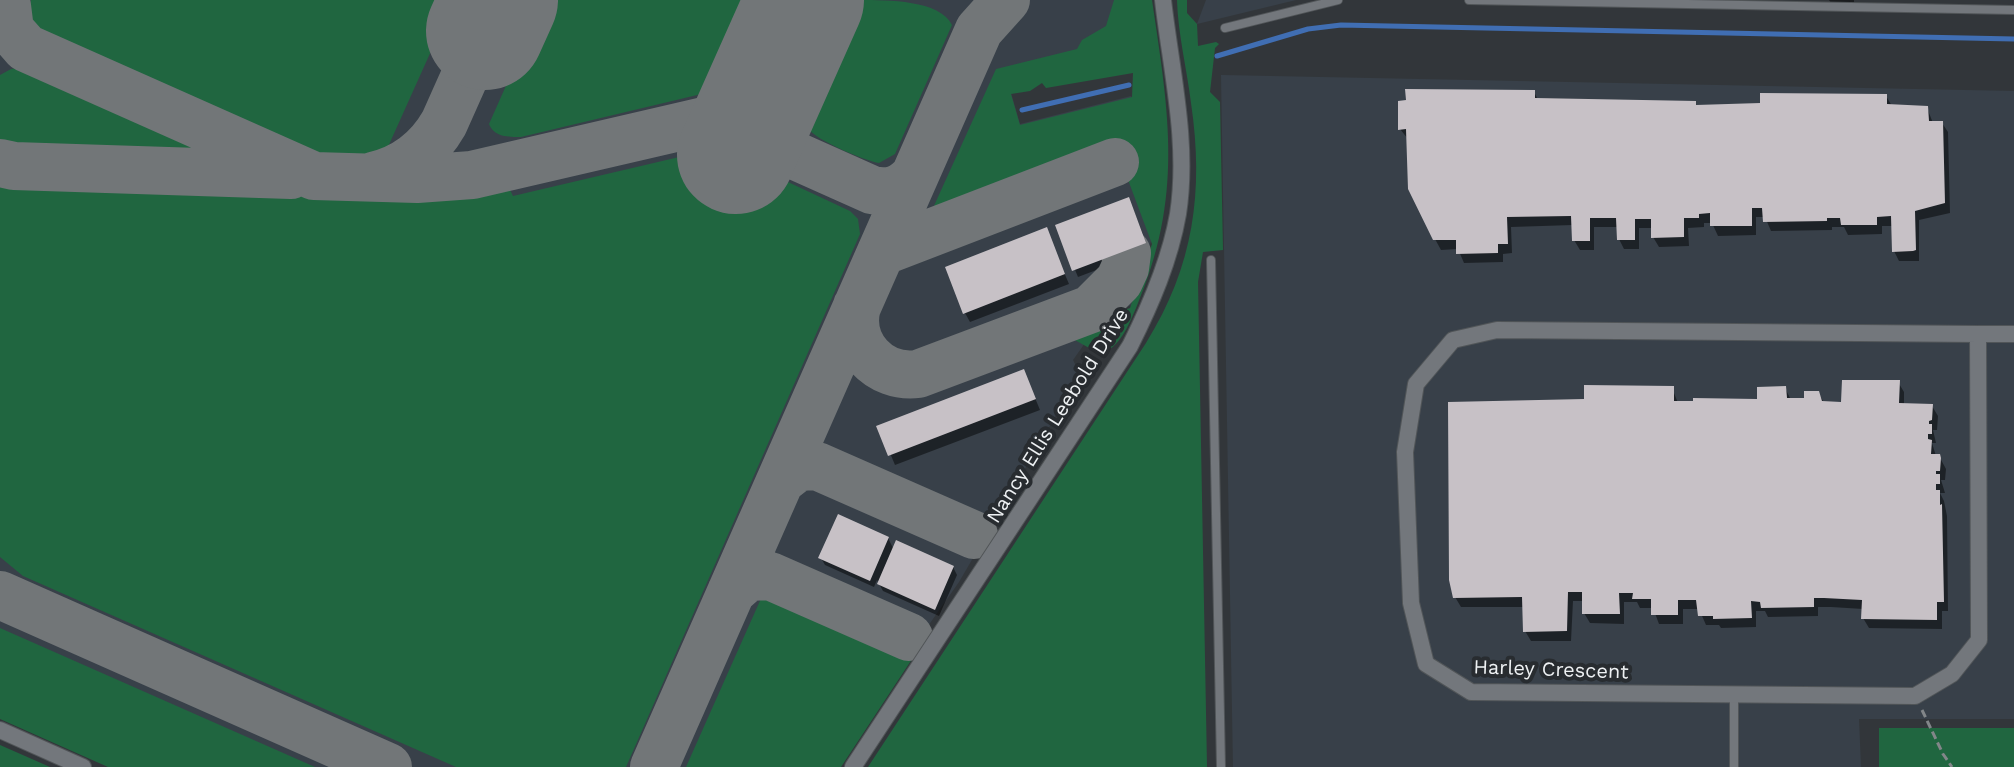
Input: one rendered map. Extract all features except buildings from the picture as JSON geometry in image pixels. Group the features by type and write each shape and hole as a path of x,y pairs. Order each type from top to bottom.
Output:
{"street":[{"name":"Nancy Ellis Leebold Drive","path":"853,767 1130,346 1158,286 1178,213 1181,173 1179,117 1163,0"},
{"name":"Harley Crescent","path":"1915,696 1471,692 1426,664 1411,603 1405,452 1416,384 1453,340 1497,330 2014,334"},
{"path":"1915,696 1952,674 1979,640 1978,334"},
{"path":"0,730 83,767"}],"lane":[{"path":"1225,28 1338,0"},
{"path":"1469,0 2014,10"},
{"path":"1211,260 1221,767"},
{"path":"1734,695 1734,767"}],"path":[{"path":"1915,696 1952,767"}],"shaded area":[{"path":"0,0 1138,0 1042,82 1011,93 1020,124 1131,96 1159,148 1154,231 1132,305 1120,309 1099,345 1085,343 1073,360 1080,374 959,582 909,653 756,767 203,767 0,678"},
{"path":"1206,0 1296,0 1197,24"},
{"path":"1221,75 2014,91 2014,719 1859,719 1861,767 1233,767"}],"green space":[{"path":"31,0 454,0 383,158 355,164 329,164 46,41 31,23"},
{"path":"544,0 754,0 714,91 521,137 502,135 494,132 489,124"},
{"path":"859,0 898,1 925,6 946,17 952,25 895,154 879,163 830,144 813,134 808,124 810,110"},
{"path":"1114,0 1152,0 1167,118 1168,155 1167,192 1151,267 1122,336 1113,347 1100,354 1073,339 1081,325 1130,308 1152,244 1118,153 939,220 933,208 996,69 1077,49 1082,40 1106,26","holes":["1133,73 1132,97 1020,125 1011,94 1030,91 1042,83 1046,88"]},
{"path":"1177,0 1187,0 1187,13 1197,24 1198,46 1219,44 1215,48 1210,92 1220,102 1223,250 1203,252 1198,282 1207,767 868,767 1146,343 1175,285 1191,227 1196,167 1195,135"},
{"path":"28,66 236,157 234,160 12,152 0,145 0,75"},
{"path":"692,154 690,162 761,196 773,175 850,211 858,219 860,234 626,767 456,767 23,576 0,557 0,179 475,196 510,190 513,196"},
{"path":"771,587 918,650 841,767 686,767 763,594"},
{"path":"0,628 315,767 108,767 0,719"},
{"path":"1879,728 2014,728 2014,767 1879,767"},
{"path":"0,745 50,767 0,767"}],"waterway":[{"path":"1217,56 1308,29 1341,25 2014,39"},
{"path":"1022,110 1129,85"}],"taxiway":[{"path":"654,767 979,30 1006,0"},
{"path":"7,6 10,30 26,48 314,176 417,179 472,175 709,120 872,190 896,189 915,175"},
{"path":"373,176 405,164 438,133 485,31"},
{"path":"881,252 1115,162"},
{"path":"0,163 14,166 291,175"},
{"path":"857,306 857,334 869,356 891,371 918,374 1091,309 1119,281 1127,253"},
{"path":"780,481 798,467 817,466 974,535"},
{"path":"731,592 748,577 770,576 909,637"},
{"path":"0,595 388,767"}],"runway":[{"path":"485,31 499,0"},
{"path":"736,155 805,0"}]}
